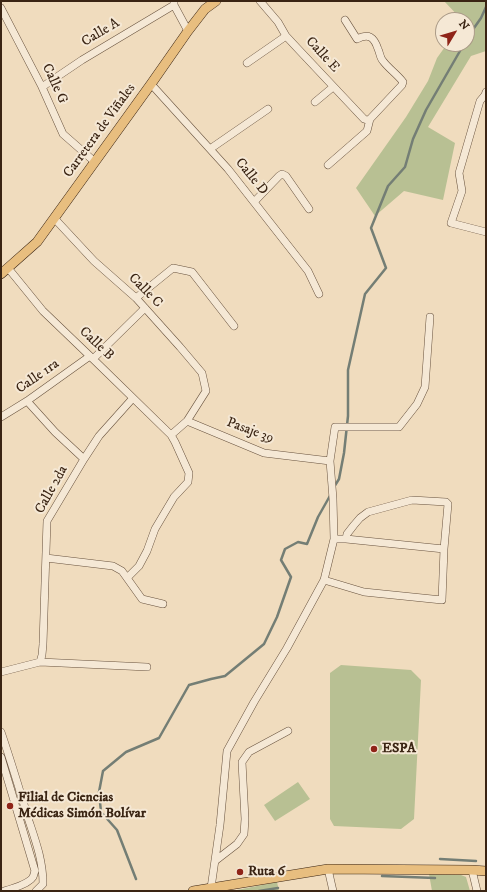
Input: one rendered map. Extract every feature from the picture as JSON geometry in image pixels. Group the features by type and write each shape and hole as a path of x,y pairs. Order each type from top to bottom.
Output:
{"main road":[{"name":"Carretera de Viñales","path":"4,271 37,242 188,31 205,9 212,3"},
{"path":"193,891 328,869 486,871"}],"street":[{"name":"Calle E","path":"260,1 278,22 286,36 333,87 364,119 370,119"},
{"path":"174,3 188,31"},
{"name":"Calle A","path":"42,86 174,3"},
{"name":"Calle G","path":"1,8 42,86 63,134 95,162"},
{"path":"328,165 366,131 370,119 402,86 403,82 381,60 378,48 373,39 368,36 363,36 357,40 344,20"},
{"path":"247,63 286,36"},
{"name":"Calle D","path":"151,84 228,169 308,271 320,294"},
{"path":"316,102 333,87"},
{"path":"486,93 480,101 459,173 462,191 452,223 486,232"},
{"path":"210,149 268,109"},
{"path":"254,202 282,174 286,176 309,209"},
{"name":"Calle C","path":"54,218 94,261 136,298 202,373 206,390 187,421"},
{"path":"136,298 173,268 192,272 234,326"},
{"name":"Calle B","path":"4,271 43,311 171,435 176,442 189,473 188,482 174,498 155,529 147,551 139,566 127,578"},
{"name":"Calle 1ra","path":"1,417 92,357 145,308"},
{"path":"211,888 220,825 227,751 254,702 287,648 324,580 334,539 330,461 335,427 399,427 417,404 425,387 430,317"},
{"name":"Calle 2da","path":"40,662 43,644 47,521 99,436 133,398"},
{"path":"27,401 54,432 84,460"},
{"path":"171,435 187,421"},
{"name":"Pasaje 39","path":"187,421 264,453 330,461"},
{"path":"324,580 364,592 442,600 448,504 446,502 412,500 368,512 354,525 347,534 346,539"},
{"path":"334,539 444,549"},
{"path":"46,558 113,566 122,571 142,599 163,604"},
{"path":"1,672 40,662 147,667"},
{"path":"1,732 41,860 43,884 36,891"},
{"path":"215,861 237,844 244,834 245,819 242,762 249,752 288,732"},
{"path":"1,757 35,871 33,877 29,881 4,891"},
{"path":"328,869 333,891"},
{"path":"472,870 477,891"}],"green space":[{"path":"444,1 486,1 486,51 471,56 428,127 455,143 443,200 404,191 375,216 356,188 406,117 428,81 437,58 441,52 475,52 475,12 454,12"},
{"name":"ESPA","path":"341,665 411,670 421,680 414,819 401,829 334,826 330,819 330,673"},
{"path":"298,782 310,799 275,821 264,805"},
{"path":"429,874 461,875 466,877 470,891 432,891"},
{"path":"277,882 279,891 232,891"}],"waterway":[{"path":"475,27 486,7"},
{"path":"334,487 339,479 344,453 348,416 348,370 365,294 386,268 371,228 388,186 405,167 413,139 426,110 459,52"},
{"path":"136,879 117,830 101,812 99,792 103,771 126,752 159,738 189,685 225,676 264,644 277,617 291,577 281,560 285,549 298,542 307,544 318,517 331,494"},
{"path":"440,859 476,861"},
{"path":"382,876 435,878"},
{"path":"259,891 278,888"}],"place":[{"name":"ESPA","path":"374,749"},
{"name":"Filial de Ciencias Médicas Simón Bolívar","path":"10,806"},
{"name":"Ruta 6","path":"240,872"}]}
